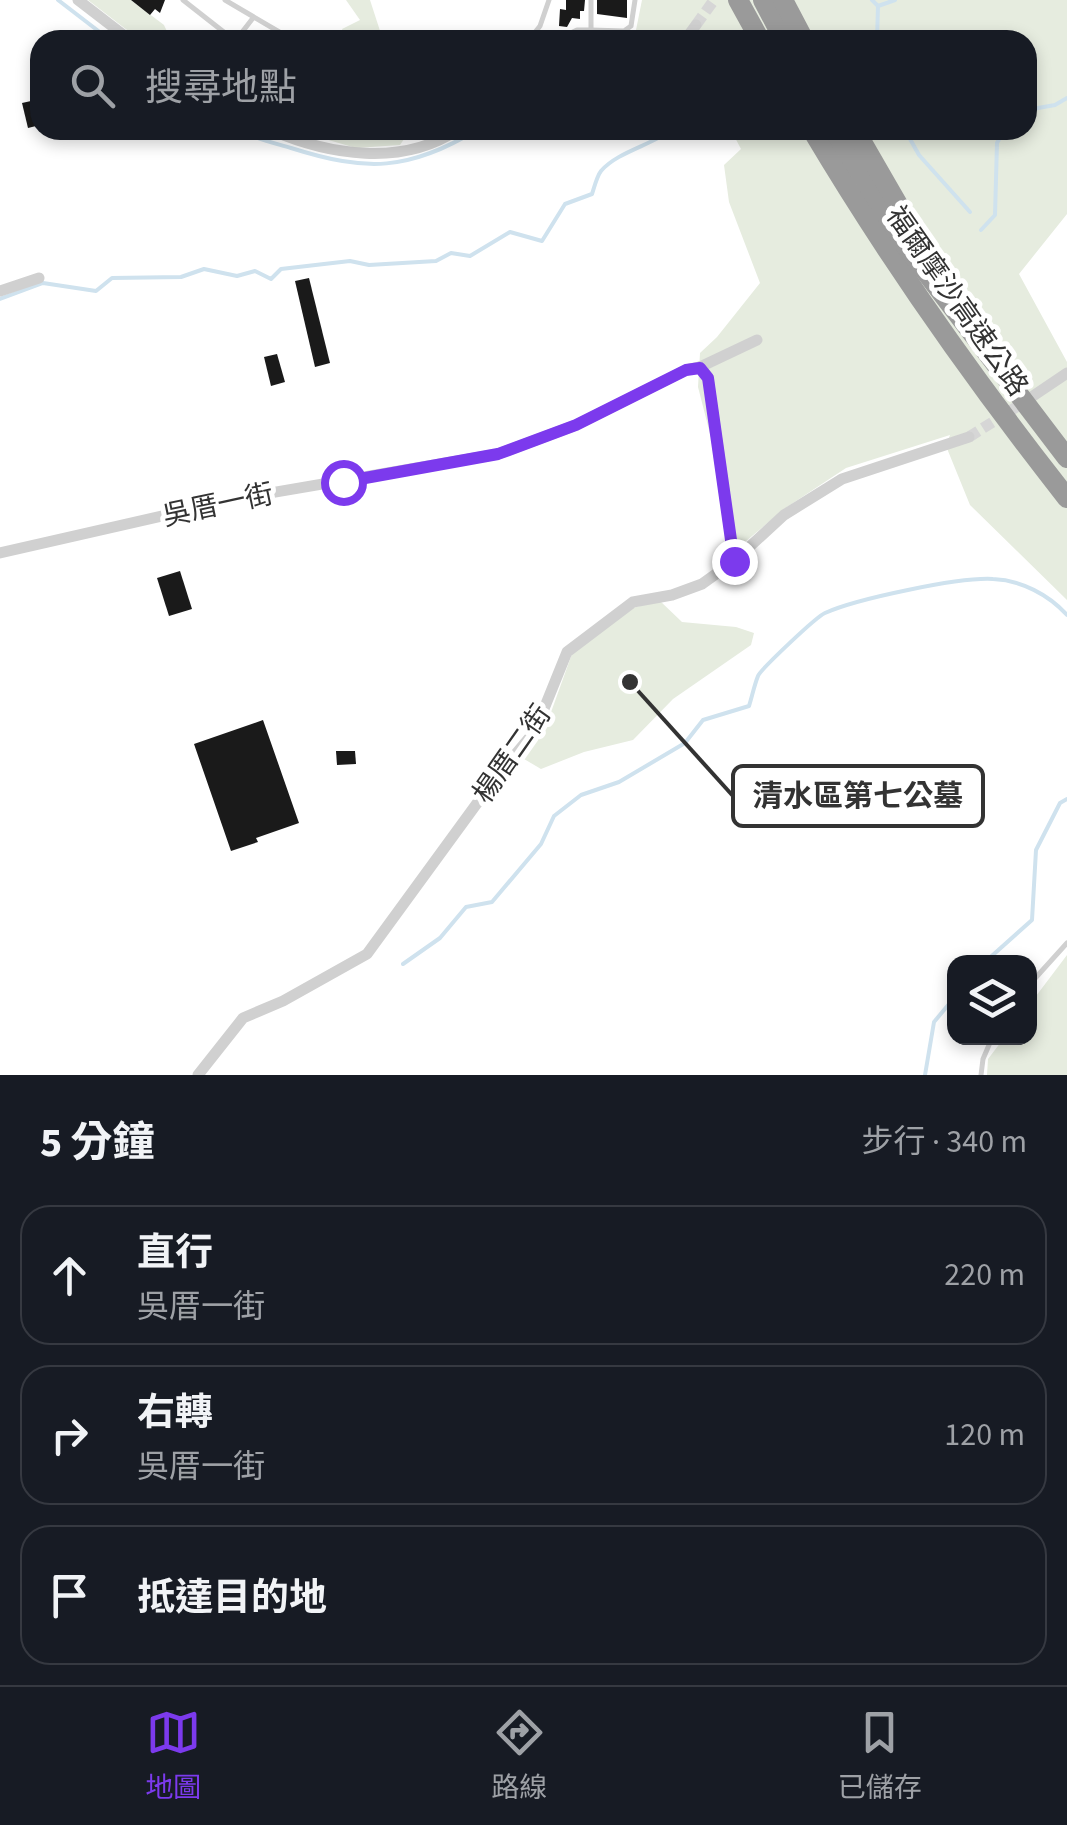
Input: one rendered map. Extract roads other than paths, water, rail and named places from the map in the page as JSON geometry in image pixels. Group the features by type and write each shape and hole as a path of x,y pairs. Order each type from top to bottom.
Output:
{"highway":[{"path":"738,0 754,30"},
{"path":"764,0 779,30"},
{"path":"784,0 799,30"},
{"name":"福爾摩沙高速公路","path":"818,140 890,256 1067,498"},
{"name":"福爾摩沙高速公路","path":"840,140 906,246 1064,454"},
{"path":"861,140 932,263 1064,454"}],"street":[{"path":"78,0 117,30"},
{"path":"692,30 696,25"},
{"path":"307,140 357,154 396,153 438,140"},
{"path":"0,292 39,278"},
{"name":"吳厝一街","path":"0,553 242,498 498,454 576,425 686,370 700,368 757,340"},
{"path":"700,368 708,378 734,561"},
{"path":"1033,396 1067,373"},
{"name":"楊厝二街","path":"198,1075 243,1018 283,1001 367,954 494,780 535,731 568,652 633,602 672,596 702,584 734,561 784,515 842,479 969,437"}],"lane":[{"path":"184,0 222,30"},
{"path":"225,0 275,30"},
{"path":"537,30 550,0"},
{"path":"577,30 590,30 591,0"},
{"path":"626,30 632,26 636,0"},
{"path":"243,30 253,18"},
{"path":"1037,976 1067,942"},
{"path":"981,1075 989,1045"}],"waterway":[{"path":"58,0 97,30"},
{"path":"872,0 878,6 877,30"},
{"path":"878,6 895,0"},
{"path":"1037,108 1067,98"},
{"path":"265,140 318,156 365,164 408,160 459,140"},
{"path":"0,299 43,283 96,291 112,278 181,277 204,269 237,276 255,271 271,279 281,269 350,261 369,265 436,261 451,253 470,256 510,232 542,241 565,204 592,194 608,164 654,140"},
{"path":"911,140 919,155 970,212"},
{"path":"981,230 995,215 999,140"},
{"path":"403,964 440,938 466,907 492,902 541,844 554,816 581,795 619,782 685,743 703,720 749,706 761,671 825,613 908,590 993,579 1034,590 1067,615"},
{"path":"993,955 1032,920 1036,850 1060,803 1067,799"},
{"path":"925,1075 934,1022 947,1006"}],"tunnel":[{"path":"696,25 714,0"},
{"path":"969,437 1029,399"}],"place":[{"name":"清水區第七公墓","path":"630,682"}]}
